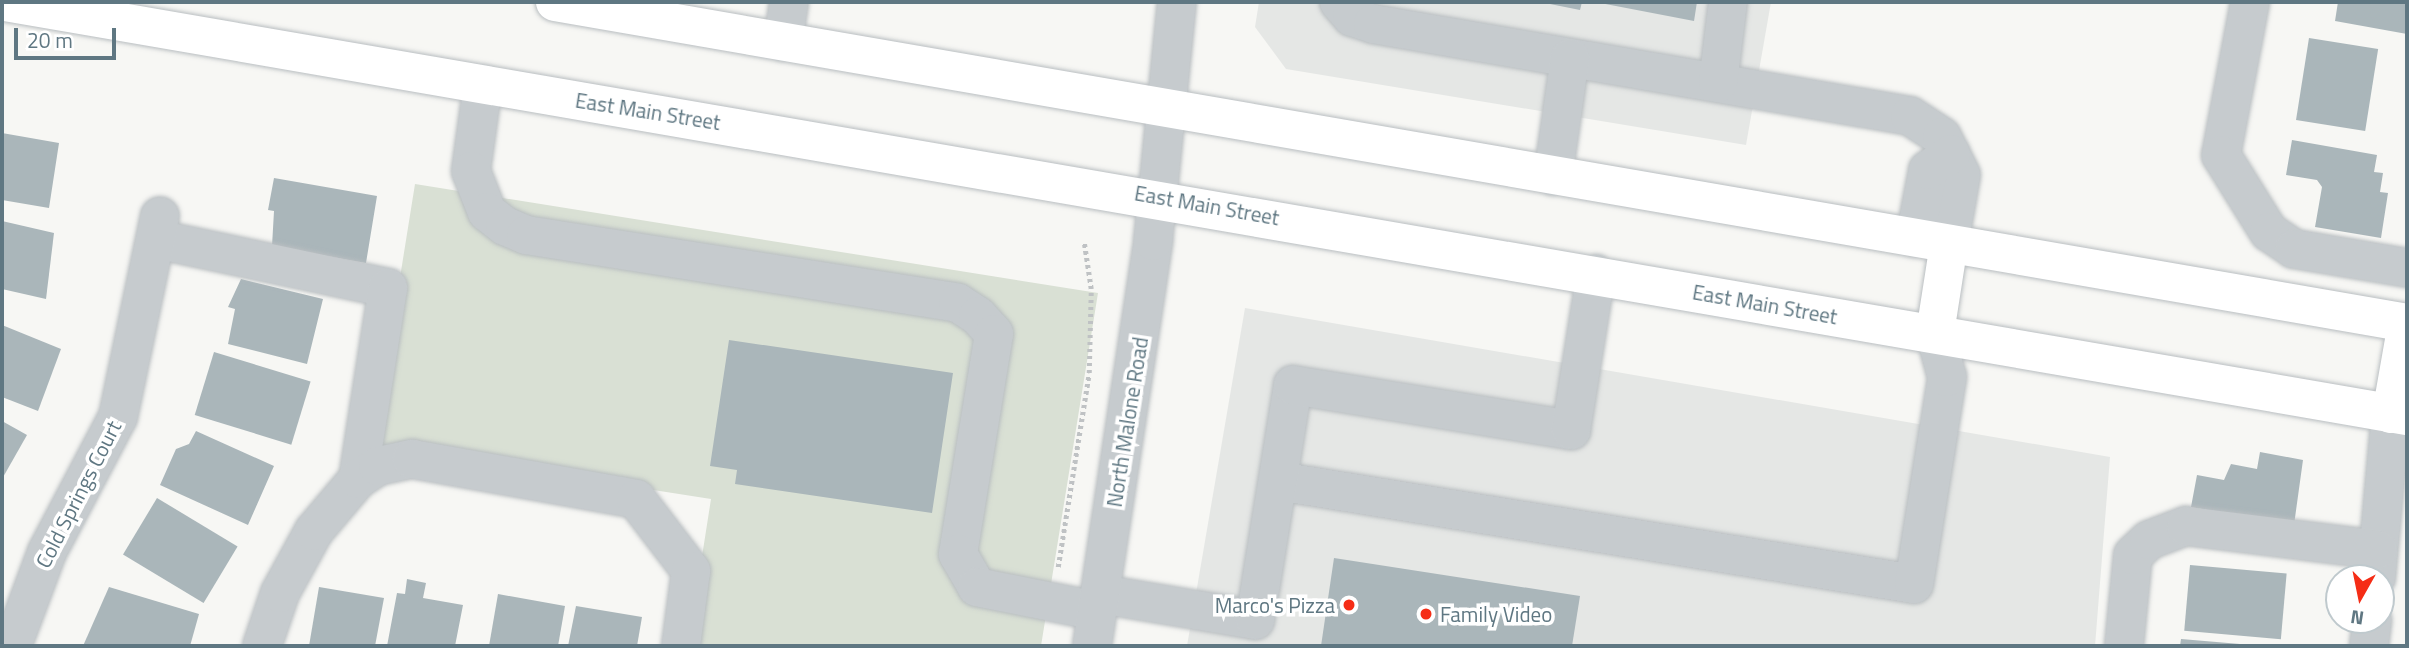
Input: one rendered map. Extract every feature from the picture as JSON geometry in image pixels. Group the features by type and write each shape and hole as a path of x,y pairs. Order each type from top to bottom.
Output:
{"main road":[{"name":"East Main Street","path":"5,2 1156,197 2399,415"},
{"path":"555,2 1163,110 2407,323 2399,415"},
{"path":"1932,241 1935,333"}],"street":[{"path":"783,42 789,2"},
{"name":"North Malone Road","path":"1096,617 1156,197 1163,110 1177,2"},
{"path":"1339,2 1352,17 1413,16 1570,58 1910,116 1942,137 1961,175 1932,241"},
{"path":"1718,83 1728,2"},
{"path":"2250,2 2221,155 2269,232 2294,249 2407,268"},
{"path":"1553,176 1570,58"},
{"path":"483,84 471,171 487,212 505,226 527,235 958,303 978,316 994,334 958,554 977,587 1096,617 1255,620 1293,385 1570,430 1596,274"},
{"name":"Cold Springs Court","path":"12,646 47,552 118,417 158,228 388,288 358,479"},
{"path":"1278,481 1914,584 1947,377 1935,333"},
{"path":"2124,646 2133,555 2149,540 2186,526 2377,564 2399,415"},
{"path":"262,646 280,593 314,531 358,479 378,466 412,458 636,499 691,571 681,646"}],"path":[{"path":"1052,605 1089,373 1091,289 1084,242"}],"shaded area":[{"path":"1259,2 1771,2 1746,145 1286,69 1255,27"},
{"path":"415,184 1098,293 1041,646 688,646 711,499 373,446"},
{"path":"1245,308 2110,457 2095,646 1187,646"}],"building":[{"path":"1540,2 1582,2 1580,10"},
{"path":"1595,2 1697,2 1694,21"},
{"path":"2338,2 2407,2 2407,34 2335,21"},
{"path":"2309,38 2378,49 2365,131 2296,120"},
{"path":"2,133 59,143 49,208 2,200"},
{"path":"2292,140 2377,155 2374,172 2383,173 2380,192 2388,193 2381,238 2315,227 2322,187 2317,180 2286,175"},
{"path":"274,178 377,196 366,263 272,246 274,211 268,210"},
{"path":"2,221 54,233 46,299 2,289"},
{"path":"241,279 323,299 307,364 228,344 235,309 228,307"},
{"path":"2,325 61,349 38,411 2,397"},
{"path":"729,340 953,373 932,513 735,484 737,470 710,466"},
{"path":"214,352 311,382 291,445 195,415"},
{"path":"2,421 27,435 2,479"},
{"path":"196,431 274,466 248,525 160,485 176,449 189,444"},
{"path":"2260,452 2303,460 2294,525 2191,507 2197,475 2224,480 2231,464 2257,469"},
{"path":"157,498 238,546 204,603 123,555"},
{"path":"1334,558 1580,596 1572,646 1321,646"},
{"path":"2190,565 2287,573 2281,639 2184,631"},
{"path":"407,579 426,583 423,598 463,605 455,646 387,646 397,593 405,594"},
{"path":"109,587 199,614 190,646 83,646"},
{"path":"319,587 384,598 375,646 309,646"},
{"path":"498,594 565,606 558,646 489,646"},
{"path":"576,606 642,617 637,646 568,646"},
{"path":"2181,639 2240,644 2240,646 2180,646"}],"place":[{"name":"Marco's Pizza","path":"1349,605"},
{"name":"Family Video","path":"1426,614"}]}
